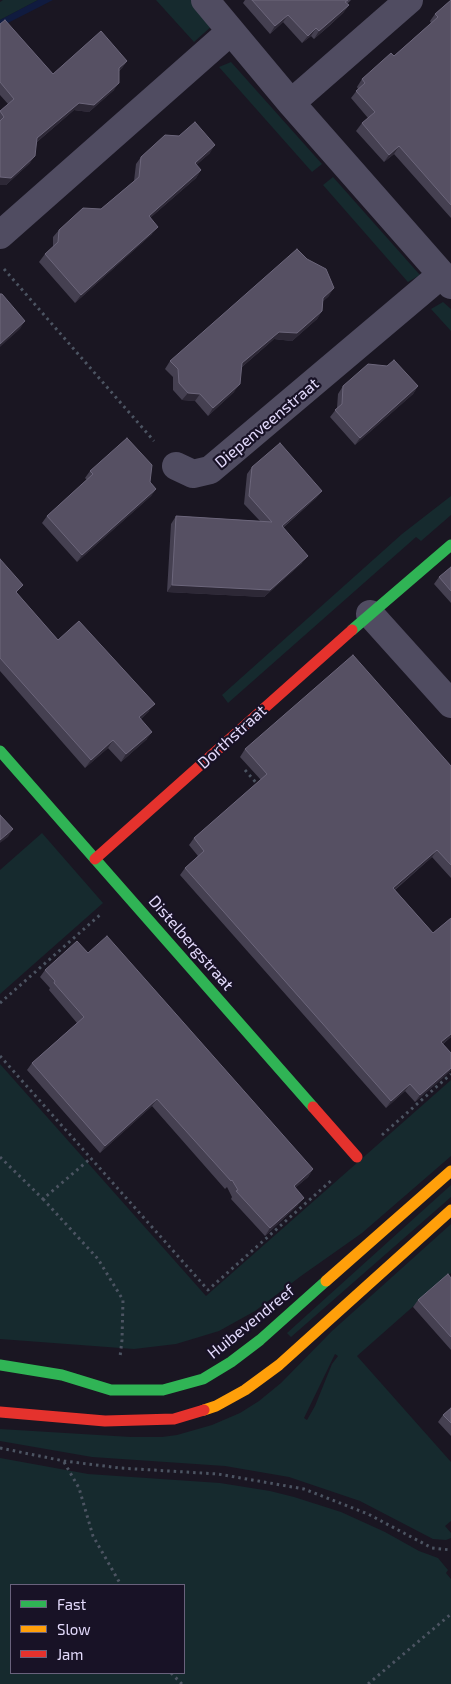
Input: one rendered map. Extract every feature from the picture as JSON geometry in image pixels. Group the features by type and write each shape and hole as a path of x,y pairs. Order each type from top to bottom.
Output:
{"street":[{"name":"Diepenveenstraat","path":"176,466 193,474 210,470 446,280 291,103 205,0"},
{"path":"291,103 409,0"},
{"path":"0,235 230,32"},
{"name":"Dorthstraat","path":"95,859 370,614 451,545"},
{"path":"370,614 451,704"},
{"name":"Distelbergstraat","path":"0,751 358,1157"},
{"name":"Huibevendreef","path":"0,1365 62,1375 111,1390 163,1390 203,1379 231,1362 260,1340 451,1171"},
{"path":"0,1412 105,1421 174,1418 216,1406 246,1390 279,1365 451,1210"}],"path":[{"path":"0,264 176,466"},
{"path":"223,745 262,789"},
{"path":"0,1003 125,893"},
{"path":"0,1056 208,1290 451,1074"},
{"path":"0,1157 43,1199 98,1259 123,1300 121,1354 111,1390"},
{"path":"43,1199 91,1158"},
{"path":"0,1448 64,1462 120,1468 218,1474 304,1489 368,1514 432,1548 451,1550"},
{"path":"64,1462 79,1488 93,1536 120,1584"},
{"path":"368,1684 451,1614"},
{"path":"172,1674 182,1684"}],"green space":[{"path":"3,0 38,0 0,20 0,2"},
{"path":"156,0 193,0 214,24 194,42"},
{"path":"231,62 322,164 312,172 219,67"},
{"path":"333,177 420,275 407,281 323,185"},
{"path":"443,302 451,309 451,331 431,309"},
{"path":"451,496 451,515 421,541 416,537 228,703 222,695 402,534"},
{"path":"42,833 103,903 0,994 0,870"},
{"path":"0,1064 206,1296 451,1080 451,1156 362,1233 255,1311 219,1331 176,1344 134,1349 0,1339"},
{"path":"451,1185 451,1197 291,1337 287,1333"},
{"path":"451,1224 451,1273 357,1356 451,1462 451,1521 445,1526 451,1533 451,1538 446,1540 433,1539 360,1501 289,1477 225,1466 92,1457 0,1441 0,1429 131,1437 162,1437 177,1435 212,1425 240,1413 259,1401 281,1383 332,1331","holes":["335,1354 338,1356 332,1364 315,1406 307,1420 304,1418"]},
{"path":"0,1458 88,1474 220,1483 270,1491 341,1512 385,1532 419,1551 438,1558 448,1570 446,1573 451,1579 451,1684 0,1684"}],"water":[{"path":"38,0 53,0 0,27 0,20"}],"building":[{"path":"252,0 348,0 345,2 349,5 319,31 316,28 308,36 288,15 275,26"},
{"path":"451,0 451,205 399,146 389,155 362,123 375,112 356,91 365,83 362,79 391,53 394,56 438,17 435,14"},
{"path":"5,20 53,74 101,31 127,61 119,68 119,83 94,105 79,103 37,138 35,156 11,178 0,177 0,121 4,117 0,111 14,99 0,82 0,24"},
{"path":"195,122 215,145 195,163 201,170 149,216 158,227 81,295 45,254 58,242 59,230 83,208 101,209 139,177 141,157 165,135 179,136"},
{"path":"297,249 307,259 326,269 334,288 323,298 322,311 297,333 279,332 242,363 240,384 213,408 200,394 188,393 179,383 178,369 170,361"},
{"path":"0,294 25,321 0,344"},
{"path":"394,360 418,386 360,438 335,410 342,404 343,386 368,364 387,366"},
{"path":"127,438 152,465 150,482 156,489 82,555 47,516 93,474 90,471"},
{"path":"280,443 322,491 282,526 308,556 270,590 172,585 176,516 272,522 249,496 252,467"},
{"path":"0,559 23,585 16,592 58,640 79,621 155,704 139,717 152,732 126,754 113,740 91,760 0,658"},
{"path":"451,567 451,591 439,577"},
{"path":"353,655 451,766 451,865 437,850 393,888 433,933 451,918 451,1034 441,1042 451,1053 451,1068 420,1095 410,1084 391,1101 185,868 204,851 194,838 267,774 245,749"},
{"path":"0,815 13,829 0,840"},
{"path":"107,936 313,1169 294,1186 304,1198 270,1228 236,1191 238,1190 232,1180 157,1099 105,1146 32,1063 84,1017 45,970 77,941 88,953"},
{"path":"448,1274 451,1278 451,1337 418,1300"},
{"path":"451,1408 451,1423 443,1415"}],"traffic: fast":[{"path":"352,630 451,545"},
{"path":"0,751 313,1107"},
{"path":"0,1365 62,1375 111,1390 163,1390 203,1379 231,1362 260,1340 326,1281"}],"traffic: slow":[{"path":"326,1281 451,1171"},
{"path":"204,1410 216,1406 245,1390 279,1365 451,1210"}],"traffic: jam":[{"path":"95,859 352,630"},
{"path":"313,1107 357,1157"},
{"path":"0,1412 105,1421 174,1419 204,1410"}]}
